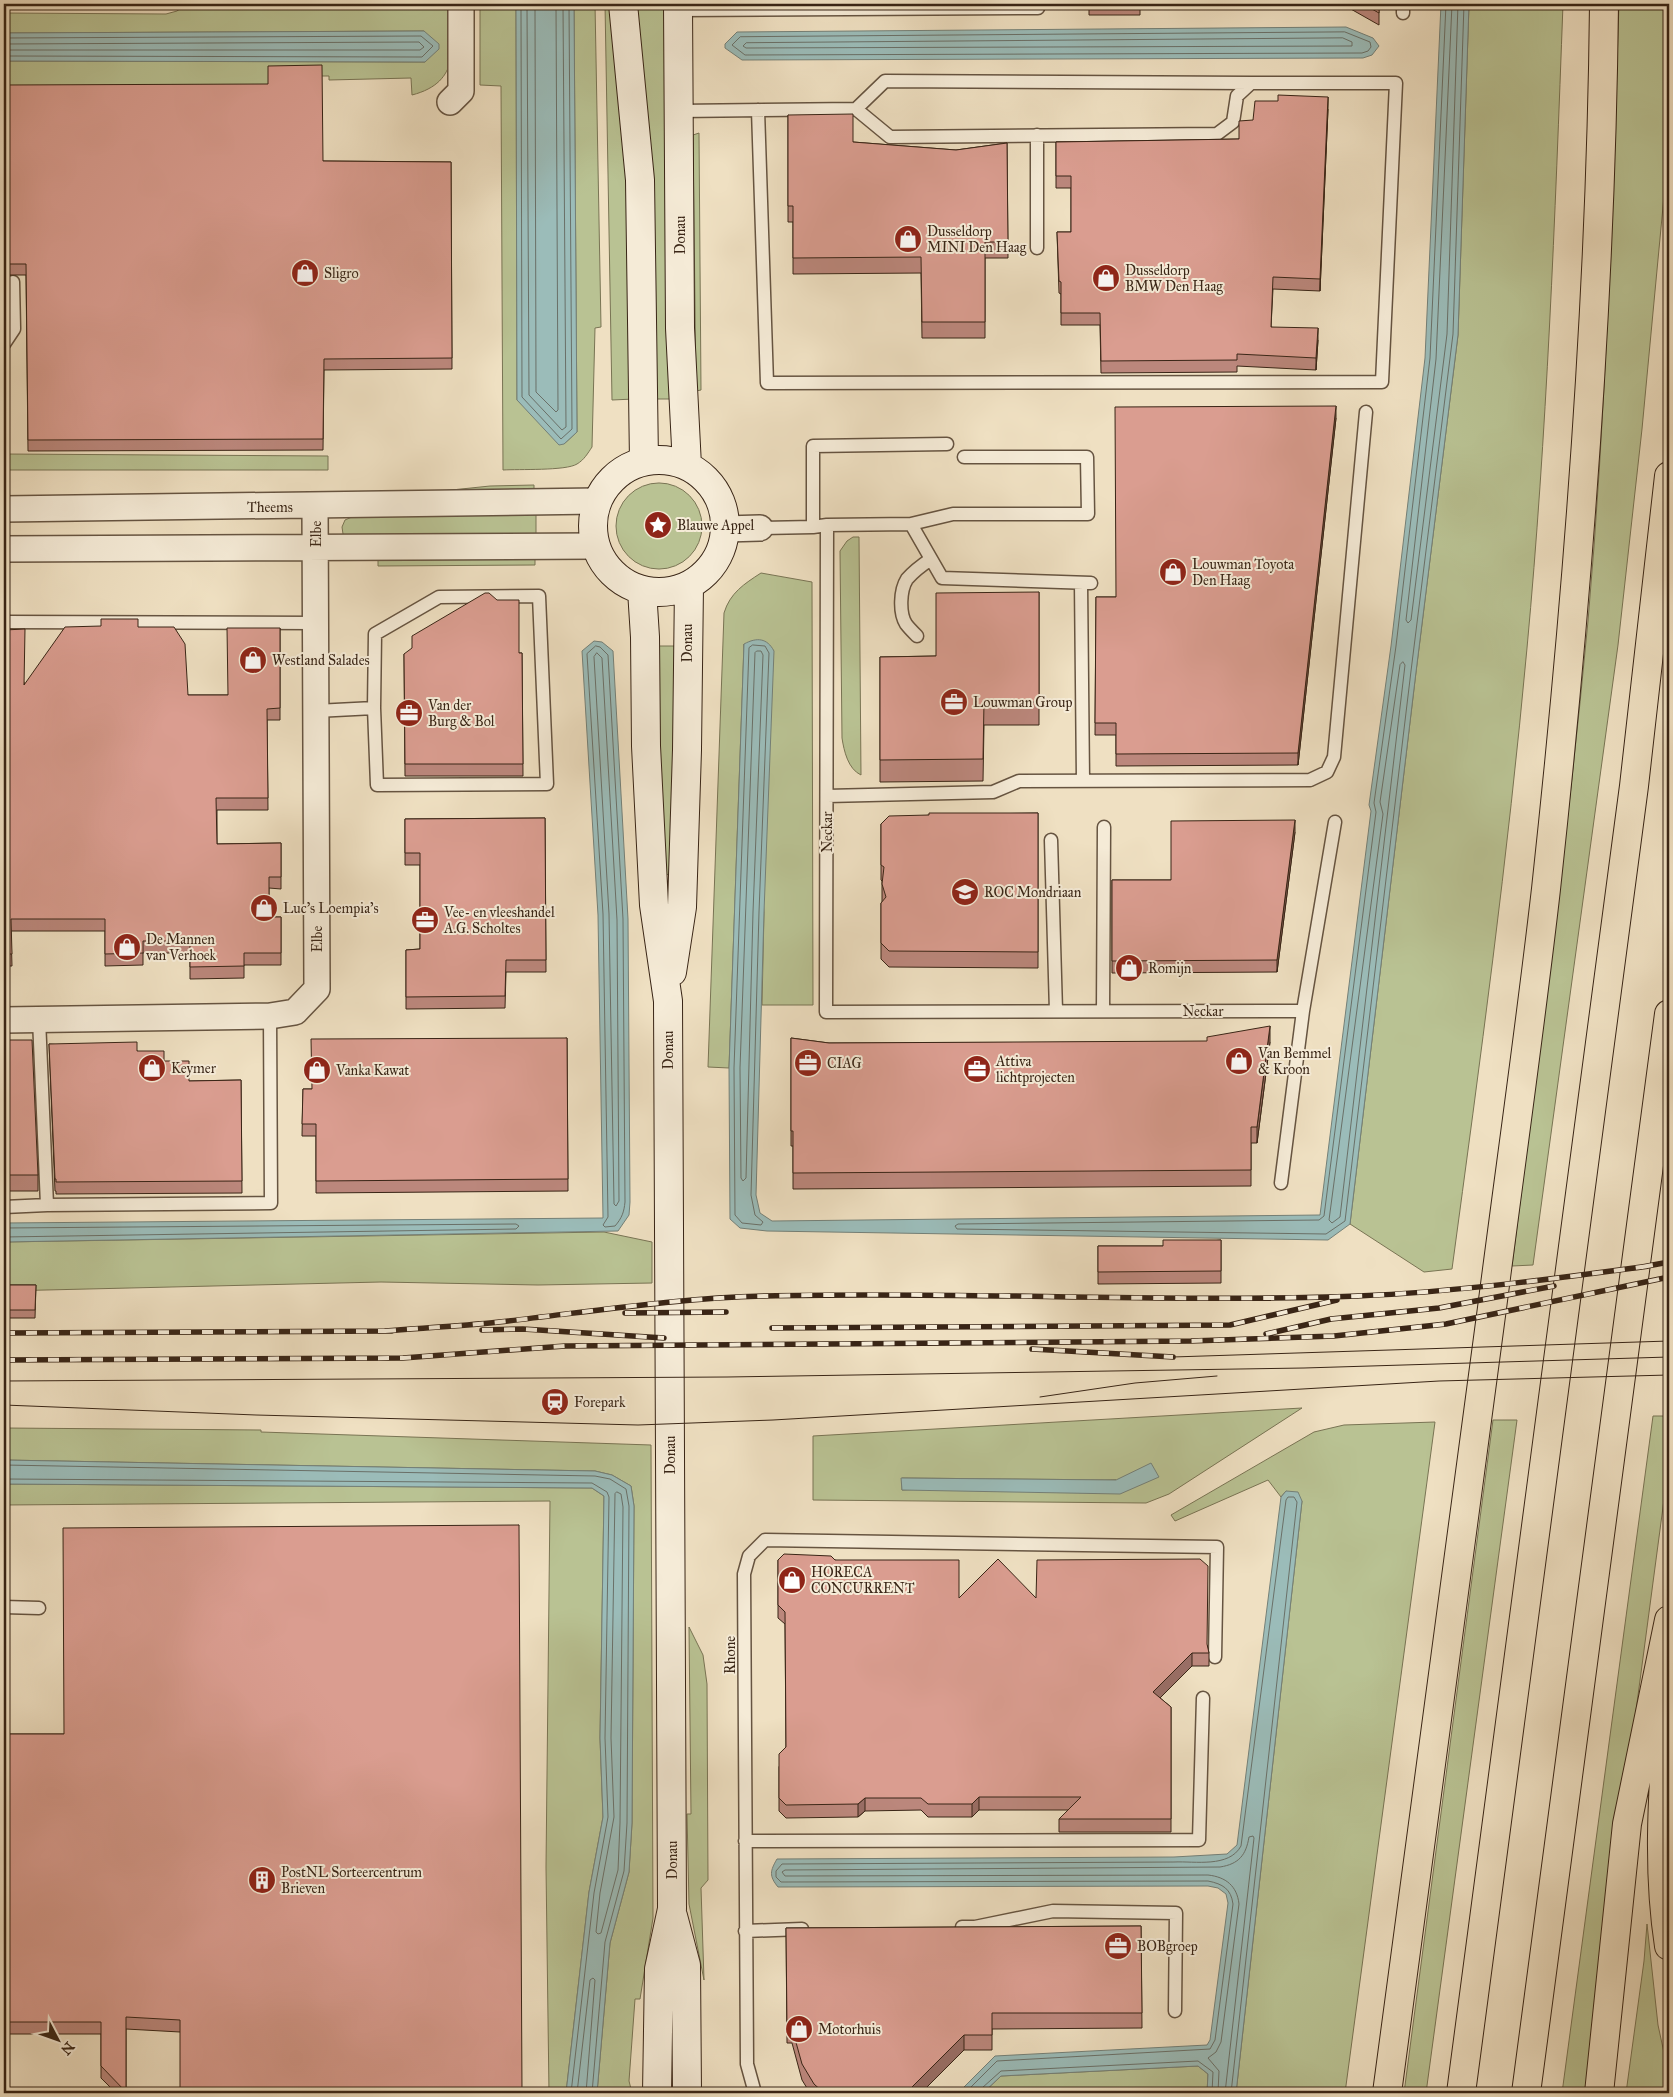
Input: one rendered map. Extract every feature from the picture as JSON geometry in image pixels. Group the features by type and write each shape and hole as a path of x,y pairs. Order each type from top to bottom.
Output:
{"highway":[{"path":"1387,2093 1504,1216 1545,895 1558,774 1574,611 1588,418 1603,140 1604,4"},
{"path":"1461,2093 1634,786 1669,476"},
{"path":"1526,2093 1669,1014"},
{"path":"1600,2093 1627,1824 1669,1620"},
{"path":"1669,1696 1662,1822 1664,1910 1669,1946"}],"main road":[{"path":"623,4 640,180 644,461"},
{"name":"Donau","path":"678,7 680,328 688,466"},
{"path":"658,459 688,466 708,482 716,492 721,503 725,529 720,552 703,575 688,585 666,592 642,590 626,584 613,574 602,561 595,546 592,524 597,501 615,475 628,466 658,459"},
{"name":"Donau","path":"668,1001 682,907 687,750 688,585"},
{"name":"Donau","path":"642,590 645,637 646,746 654,905 668,1001 672,1910 659,1969 657,2093"},
{"name":"Donau","path":"672,1910 686,1965 687,2093"}],"street":[{"path":"450,102 461,91 461,4"},
{"name":"Theems","path":"4,509 597,501"},
{"name":"Elbe","path":"4,1020 270,1016 295,1012 317,989 315,506"},
{"path":"725,529 760,528"},
{"path":"4,548 595,546"}],"lane":[{"path":"678,7 1038,8 1038,4"},
{"path":"758,110 767,383 1382,382 1396,83 885,81 856,109"},
{"path":"679,111 856,109 890,137 1216,134 1233,122 1237,96 1251,83"},
{"path":"1036,135 1037,248"},
{"path":"4,344 14,329 13,282"},
{"path":"827,796 993,792 1019,781 1310,780 1327,772 1334,757 1366,412"},
{"path":"813,527 812,446 947,444"},
{"path":"760,528 911,524 953,514 1088,514 1087,457 964,457"},
{"path":"911,524 942,578 1086,583 1083,780"},
{"name":"Neckar","path":"827,525 826,1012 1303,1011"},
{"path":"916,636 906,624 902,612 902,595 906,581 920,566 931,560"},
{"path":"539,596 546,784 377,785 374,708 375,634 439,597 539,596"},
{"path":"4,622 316,623"},
{"path":"316,711 374,708"},
{"path":"1281,1183 1303,1011 1335,822"},
{"path":"1103,1011 1104,827"},
{"path":"1051,840 1056,1011"},
{"path":"4,1207 271,1203 270,1016"},
{"path":"39,1019 47,1205"},
{"name":"Rhone","path":"755,2093 746,2064 744,1574 749,1556 765,1540 1217,1547 1215,1657"},
{"path":"4,1607 39,1608"},
{"path":"745,1841 1199,1840 1203,1698"},
{"path":"945,1927 975,1927 1053,1911 1176,1913 1175,2011"},
{"path":"745,1931 815,1929"}],"green space":[{"path":"186,4 451,4 451,60 447,71 439,81 428,89 412,95 411,78 329,80 329,76 269,76 268,93 4,95 4,61 425,62 424,31 4,33 4,13 166,14 177,11"},
{"path":"480,4 516,4 517,400 564,444 577,432 574,4 595,4 601,327 595,328 592,447 577,464 563,468 503,470 501,86 480,85"},
{"path":"605,4 614,4 632,191 634,399 612,400"},
{"path":"637,4 665,4 675,399 650,399 641,66"},
{"path":"1469,4 1563,4 1553,246 1540,487 1527,648 1511,804 1452,1269 1424,1272 1350,1224 1458,335"},
{"path":"1619,4 1669,4 1669,143 1642,429 1618,645 1533,1265 1512,1266 1562,863 1588,621 1604,390"},
{"path":"699,133 701,390 696,391 693,135"},
{"path":"4,454 328,456 328,470 4,470"},
{"path":"651,483 667,483 676,486 690,495 699,509 702,526 699,543 690,557 676,566 667,569 651,569 635,562 623,550 616,534 616,518 623,502 635,490"},
{"path":"534,485 534,494 442,491 490,486"},
{"path":"536,513 536,540 352,539 343,534 342,527 345,520 354,516"},
{"path":"853,537 859,537 861,775 850,764 845,754 842,738 840,551 847,541"},
{"path":"535,556 535,565 378,566 378,558"},
{"path":"761,573 812,582 813,1005 762,1005 764,912 744,644 729,1068 708,1067 724,613 734,594 743,585"},
{"path":"653,646 680,646 673,874 663,875"},
{"path":"604,1232 652,1242 652,1283 538,1285 381,1282 4,1291 4,1242"},
{"path":"1302,1408 1169,1494 1146,1503 813,1500 813,1436","holes":["902,1478 1116,1480 902,1490"]},
{"path":"1653,1416 1669,1416 1669,1462 1592,2042 1585,2093 1562,2093"},
{"path":"1493,1420 1517,1420 1426,2093 1404,2093"},
{"path":"1435,1422 1345,2093 1236,2093 1302,1501 1286,1491 1281,1497 1268,1480 1175,1521 1171,1515 1314,1432 1344,1425"},
{"path":"4,1428 261,1430 261,1432 651,1445 653,1918 640,1999 635,1999 629,2081 632,2093 597,2093 610,1943 629,1872 632,1823 634,1506 631,1486 612,1475 595,1471 4,1460"},
{"path":"4,1484 592,1488 604,1496 600,1738 603,1817 589,1892 566,2093 549,2093 546,1867 550,1501 4,1505"},
{"path":"689,1627 703,1655 707,1684 708,1880 701,1888 704,1980 689,1904 687,1814 691,1814"},
{"path":"1647,1924 1658,2025 1669,2076 1669,2093 1626,2093 1644,1961"},
{"path":"1198,2066 1208,2074 1207,2093 983,2093 1001,2076"}],"water":[{"path":"516,4 574,4 577,432 564,444 559,445 517,400"},
{"path":"1441,4 1469,4 1458,335 1350,1224 1328,1240 767,1231 740,1228 730,1219 729,1068 744,644 753,640 765,641 774,651 756,1195 760,1213 772,1221 1320,1215 1425,358"},
{"path":"1346,27 1373,38 1379,46 1372,55 1363,58 742,60 725,48 725,44 737,32"},
{"path":"424,31 439,44 439,49 425,62 4,61 4,33"},
{"path":"594,641 602,642 613,651 628,919 630,1202 629,1215 618,1231 4,1242 4,1223 603,1218 598,915 582,651"},
{"path":"4,1460 595,1471 612,1475 631,1486 634,1506 632,1823 629,1872 610,1943 597,2093 566,2093 589,1892 603,1817 600,1738 604,1496 592,1488 4,1484"},
{"path":"1151,1463 1159,1477 1120,1494 902,1490 901,1478 1116,1480"},
{"path":"1286,1491 1298,1492 1302,1501 1236,2093 1207,2093 1208,2074 1198,2066 1001,2076 983,2093 958,2093 995,2056 1207,2045 1210,2040 1228,1903 1226,1894 1218,1888 1208,1886 778,1887 772,1876 772,1870 777,1859 1174,1857 1227,1854 1237,1845 1281,1497"}],"building":[{"path":"1363,4 1379,4 1379,13"},
{"path":"322,65 323,161 451,162 452,358 324,359 323,439 28,440 26,264 4,264 4,85 268,84 268,66"},
{"path":"1278,95 1328,97 1320,279 1273,277 1271,327 1318,328 1316,358 1237,354 1237,360 1101,361 1100,313 1061,313 1061,282 1059,281 1057,232 1071,232 1071,176 1056,176 1056,142 1239,139 1239,121 1253,120 1255,101 1278,101"},
{"path":"853,114 853,142 956,150 1007,143 1008,242 985,242 985,322 922,322 921,257 793,258 793,206 788,206 788,115"},
{"path":"1336,406 1298,753 1116,754 1116,723 1095,723 1096,597 1116,597 1115,407"},
{"path":"1039,592 1039,702 984,702 983,759 880,760 880,657 936,656 936,593"},
{"path":"485,593 489,593 497,600 519,600 519,653 522,653 523,764 405,764 404,654 412,648 412,636"},
{"path":"101,619 138,619 138,627 174,627 185,644 188,695 228,695 227,628 280,628 280,708 267,709 268,798 216,798 217,844 281,843 281,877 269,877 269,917 281,917 281,953 244,953 244,966 190,967 190,941 143,941 143,953 105,954 105,919 11,919 12,954 4,954 4,630 25,629 24,685 65,627 101,626"},
{"path":"929,813 1038,813 1038,952 889,951 881,943 881,903 886,897 882,884 884,867 881,865 881,824 889,816 929,815"},
{"path":"545,818 546,960 506,960 505,996 406,997 406,950 420,949 420,853 405,853 405,819"},
{"path":"1295,820 1277,960 1112,961 1112,880 1171,880 1171,821"},
{"path":"1270,1026 1257,1127 1251,1127 1251,1170 793,1173 791,1038 829,1043 1207,1041 1207,1037"},
{"path":"567,1038 568,1179 316,1181 316,1124 302,1124 303,1089 312,1089 311,1039"},
{"path":"4,1040 32,1040 38,1175 4,1175"},
{"path":"137,1042 137,1051 164,1051 164,1061 189,1061 189,1081 241,1080 242,1181 56,1182 49,1044"},
{"path":"1163,1240 1221,1240 1221,1271 1098,1272 1098,1246 1163,1246"},
{"path":"4,1285 36,1285 35,1310 4,1310"},
{"name":"PostNL Sorteercentrum Brieven","path":"519,1525 522,2093 180,2093 180,2020 126,2017 126,2092 101,2066 101,2022 4,2022 4,1734 64,1734 63,1528"},
{"path":"784,1554 831,1556 835,1560 959,1560 959,1598 998,1559 1036,1598 1037,1560 1200,1559 1208,1566 1207,1644 1209,1653 1192,1653 1153,1692 1171,1707 1171,1819 1059,1819 1081,1797 979,1797 972,1804 928,1804 921,1798 865,1798 858,1804 786,1805 779,1798 779,1754 786,1747 785,1612 778,1605 778,1560"},
{"path":"1141,1926 1142,2013 992,2013 992,2035 964,2035 906,2093 824,2093 814,2084 802,2064 792,2028 787,2028 786,1928"}],"tram line":[{"path":"1173,1357 1669,1341"},
{"path":"4,1381 727,1377 1304,1368 1669,1357"},
{"path":"4,1405 256,1415 638,1425 773,1420 1439,1381 1669,1375"},
{"path":"1040,1397 1135,1383 1217,1376"}],"railway":[{"path":"1642,1267 1669,1262"},
{"path":"385,1331 485,1323 665,1302 732,1297 913,1295 1284,1298 1358,1296 1467,1288 1649,1266"},
{"path":"4,1360 403,1358 565,1346 1191,1341 1334,1336 1446,1324 1669,1277"},
{"path":"1266,1334 1331,1319 1439,1308 1554,1286"},
{"path":"772,1328 1230,1325 1337,1300"},
{"path":"625,1313 726,1312"},
{"path":"482,1330 523,1329 664,1338"},
{"path":"4,1333 392,1331"},
{"path":"1032,1349 1173,1357"}],"place":[{"name":"Dusseldorp MINI Den Haag","path":"908,239"},
{"name":"Sligro","path":"305,273"},
{"name":"Dusseldorp BMW Den Haag","path":"1106,278"},
{"name":"Blauwe Appel","path":"658,525"},
{"name":"Louwman Toyota Den Haag","path":"1173,572"},
{"name":"Westland Salades","path":"253,660"},
{"name":"Louwman Group","path":"954,702"},
{"name":"Van der Burg & Bol","path":"409,713"},
{"name":"ROC Mondriaan","path":"965,892"},
{"name":"Luc's Loempia's","path":"264,908"},
{"name":"Vee- en vleeshandel A.G. Scholtes","path":"425,920"},
{"name":"De Mannen van Verhoek","path":"127,947"},
{"name":"Romijn","path":"1129,968"},
{"name":"Van Bemmel & Kroon","path":"1239,1061"},
{"name":"CIAG","path":"808,1063"},
{"name":"Keymer","path":"152,1068"},
{"name":"Attiva lichtprojecten","path":"977,1069"},
{"name":"Vanka Kawat","path":"317,1070"},
{"name":"Forepark","path":"555,1402"},
{"name":"HORECA CONCURRENT","path":"792,1580"},
{"name":"PostNL Sorteercentrum Brieven","path":"262,1880"},
{"name":"BOBgroep","path":"1118,1946"},
{"name":"Motorhuis","path":"799,2029"}]}
